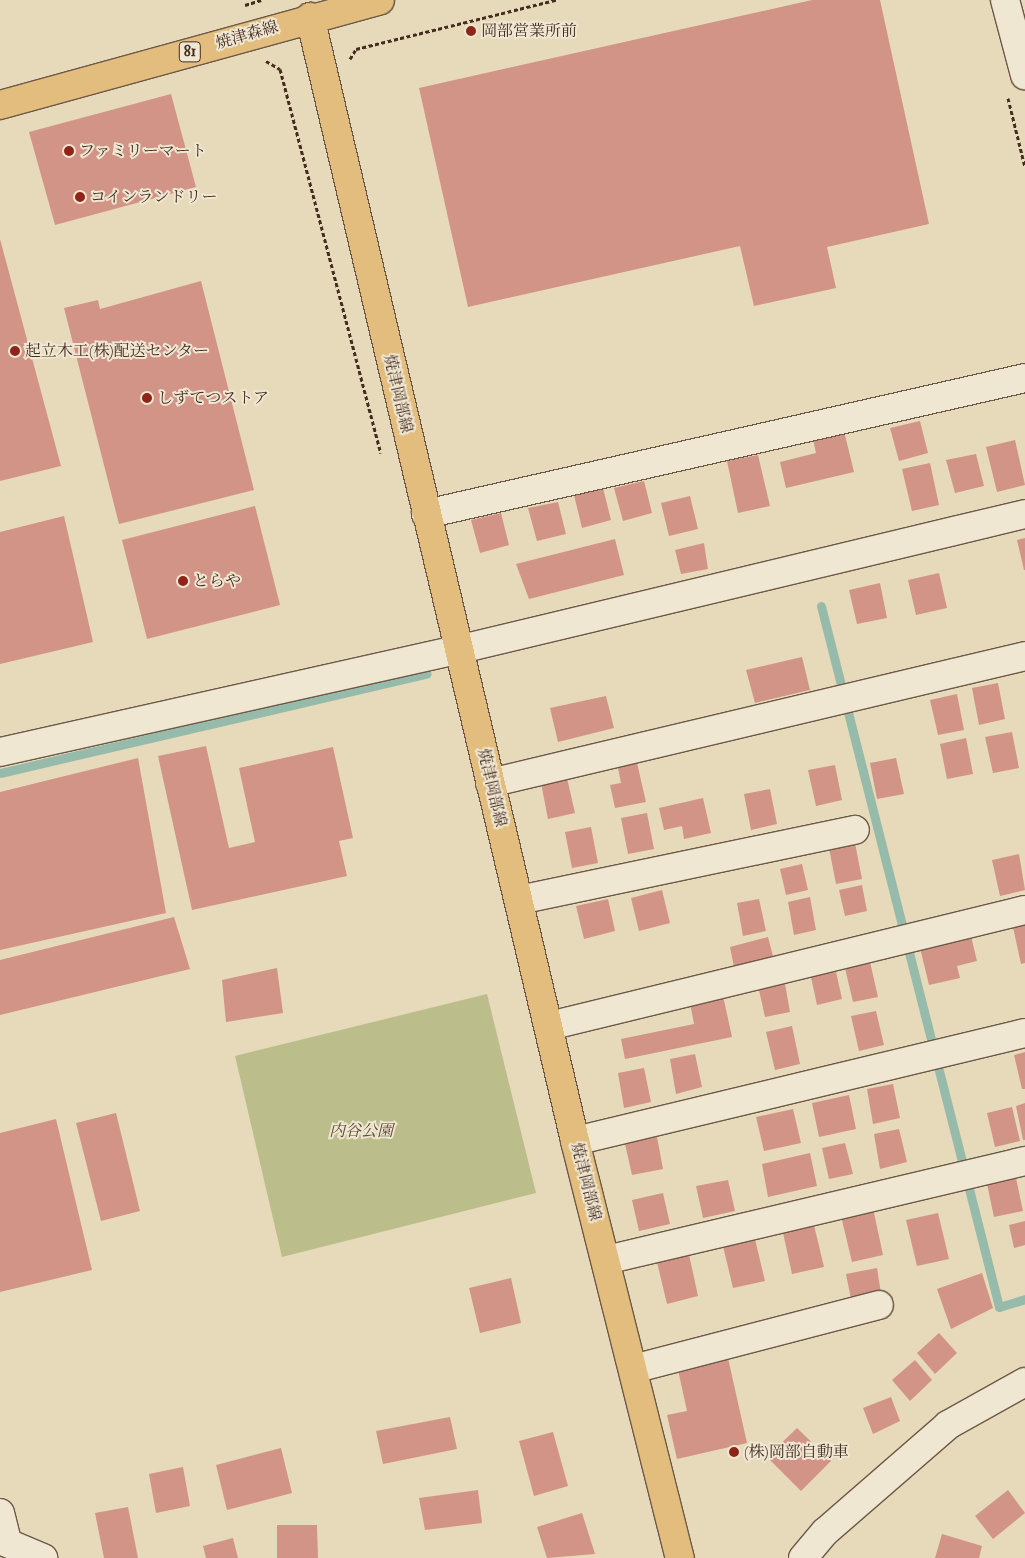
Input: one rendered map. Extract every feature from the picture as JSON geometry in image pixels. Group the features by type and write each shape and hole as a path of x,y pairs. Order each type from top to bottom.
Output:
{"main road":[{"name":"焼津森線","path":"0,104 307,8 380,0"},
{"name":"焼津岡部線","path":"307,8 426,514 461,649 490,783 575,1141 680,1558"}],"street":[{"path":"1005,0 1024,69"},
{"path":"426,514 1025,378"},
{"path":"0,752 461,649 1025,514"},
{"path":"490,783 1025,656"},
{"path":"519,900 855,830"},
{"path":"549,1026 1025,910"},
{"path":"575,1141 1025,1033"},
{"path":"606,1260 1025,1160"},
{"path":"633,1369 879,1305"},
{"path":"803,1558 825,1532 948,1425 1025,1382"},
{"path":"0,1513 3,1541 43,1558"}],"path":[{"path":"349,60 356,49 556,0"},
{"path":"280,69 383,459"}],"green space":[{"name":"内谷公園","path":"487,994 536,1193 282,1257 235,1056"}],"building":[{"path":"812,0 880,0 929,224 827,247 836,288 754,306 740,246 468,307 419,88"},
{"path":"171,94 196,187 55,225 29,132"},
{"name":"起立木工(株)配送センター","path":"0,239 61,466 0,481"},
{"path":"201,281 254,490 119,524 64,308 98,300 100,309"},
{"path":"920,421 928,453 899,461 890,428"},
{"path":"844,431 854,472 786,488 780,462 816,453 813,439"},
{"path":"1015,440 1025,485 997,492 986,447"},
{"path":"976,454 984,486 955,493 946,460"},
{"path":"758,455 770,506 738,513 727,461"},
{"path":"930,463 939,505 912,511 902,469"},
{"path":"644,481 652,513 623,521 614,488"},
{"path":"603,488 611,520 582,528 574,495"},
{"path":"690,496 698,529 669,536 661,503"},
{"path":"558,502 566,534 537,541 528,508"},
{"path":"255,506 280,605 147,639 122,540"},
{"path":"501,513 509,545 480,553 471,520"},
{"path":"64,516 93,642 0,664 0,532"},
{"path":"1025,538 1025,570 1024,570 1017,540"},
{"path":"615,539 624,575 529,599 516,564"},
{"path":"704,543 708,569 681,574 675,550"},
{"path":"939,573 947,608 916,615 908,580"},
{"path":"880,583 887,618 857,624 849,590"},
{"path":"802,657 810,690 755,703 746,670"},
{"path":"998,683 1005,719 979,725 972,688"},
{"path":"957,694 964,730 938,735 930,700"},
{"path":"606,696 614,728 558,742 550,708"},
{"path":"1012,732 1019,768 993,773 985,737"},
{"path":"966,738 973,774 947,779 940,744"},
{"path":"206,746 229,848 255,842 239,768 333,747 353,838 339,841 347,876 192,910 158,756"},
{"path":"138,758 166,913 0,950 0,792"},
{"path":"896,758 904,794 877,799 870,763"},
{"path":"637,763 646,802 615,808 610,785 621,783 618,768"},
{"path":"835,765 842,800 816,806 808,770"},
{"path":"567,778 575,813 548,819 541,783"},
{"path":"770,789 777,824 751,830 744,794"},
{"path":"703,798 711,833 684,839 682,826 664,830 659,808"},
{"path":"647,813 654,849 628,854 621,818"},
{"path":"591,827 598,863 572,868 565,832"},
{"path":"855,843 862,879 836,884 829,848"},
{"path":"1019,854 1025,890 1000,896 992,860"},
{"path":"802,864 808,890 786,895 780,869"},
{"path":"862,885 867,911 845,916 839,890"},
{"path":"662,890 670,923 639,931 631,898"},
{"path":"810,897 816,930 794,935 788,902"},
{"path":"608,899 615,931 584,939 576,906"},
{"path":"759,899 766,931 743,936 737,903"},
{"path":"174,917 190,969 0,1015 0,960"},
{"path":"1025,924 1025,963 1021,964 1013,927"},
{"path":"971,936 977,961 957,966 960,978 929,985 920,948"},
{"path":"768,937 773,956 734,967 730,947"},
{"path":"870,962 878,997 853,1002 845,968"},
{"path":"277,968 283,1013 226,1022 222,980"},
{"path":"836,972 842,999 817,1005 811,977"},
{"path":"785,984 790,1012 765,1017 759,990"},
{"path":"722,991 732,1037 625,1059 621,1039 694,1024 689,998"},
{"path":"876,1011 884,1045 859,1051 851,1016"},
{"path":"792,1026 800,1064 775,1070 766,1032"},
{"path":"1025,1052 1025,1089 1022,1089 1014,1055"},
{"path":"695,1054 702,1087 676,1094 670,1059"},
{"path":"644,1068 651,1102 624,1108 618,1073"},
{"path":"893,1084 900,1118 873,1124 867,1089"},
{"path":"849,1095 856,1129 819,1137 812,1103"},
{"path":"1025,1103 1025,1140 1023,1140 1016,1106"},
{"path":"1012,1107 1020,1141 995,1147 987,1113"},
{"path":"793,1109 801,1143 764,1151 756,1117"},
{"path":"116,1113 140,1211 101,1221 76,1123"},
{"path":"56,1119 92,1270 0,1292 0,1133"},
{"path":"899,1129 907,1162 880,1169 874,1134"},
{"path":"657,1137 663,1169 632,1175 625,1144"},
{"path":"845,1143 853,1174 829,1179 822,1148"},
{"path":"810,1153 817,1186 768,1197 762,1164"},
{"path":"1016,1178 1023,1211 994,1217 987,1184"},
{"path":"728,1180 735,1211 703,1218 696,1186"},
{"path":"663,1193 670,1224 639,1231 632,1200"},
{"path":"873,1208 883,1255 852,1262 841,1216"},
{"path":"938,1213 949,1259 917,1266 906,1220"},
{"path":"813,1221 824,1267 792,1274 782,1228"},
{"path":"1025,1221 1025,1245 1014,1248 1009,1225"},
{"path":"754,1235 765,1281 733,1288 722,1242"},
{"path":"688,1250 698,1296 667,1304 656,1258"},
{"path":"877,1268 881,1293 851,1299 846,1274"},
{"path":"982,1273 993,1308 951,1329 937,1289"},
{"path":"511,1278 521,1323 480,1333 469,1288"},
{"path":"939,1333 957,1353 935,1374 917,1353"},
{"path":"728,1358 747,1443 677,1459 667,1415 687,1411 678,1370"},
{"path":"915,1360 932,1380 910,1401 892,1380"},
{"path":"891,1397 900,1421 873,1434 863,1408"},
{"path":"450,1417 457,1449 383,1464 376,1431"},
{"path":"797,1428 831,1461 801,1491 767,1457"},
{"path":"553,1432 568,1486 534,1496 519,1441"},
{"path":"281,1448 292,1493 227,1510 216,1465"},
{"path":"183,1467 190,1506 156,1513 149,1474"},
{"path":"478,1490 482,1523 425,1530 419,1498"},
{"path":"1008,1490 1025,1513 993,1539 975,1516"},
{"path":"128,1507 138,1558 104,1558 95,1513"},
{"path":"582,1513 595,1554 547,1558 537,1527"},
{"path":"277,1525 317,1525 318,1558 277,1558"},
{"path":"942,1534 982,1546 979,1558 935,1558"},
{"path":"233,1538 238,1558 206,1558 203,1546"}],"waterway":[{"path":"821,606 999,1307 1025,1299"},
{"path":"0,773 427,674"}],"place":[{"name":"岡部営業所前","path":"471,31"},
{"name":"ファミリーマート","path":"69,151"},
{"name":"コインランドリー","path":"80,197"},
{"name":"起立木工(株)配送センター","path":"15,351"},
{"name":"しずてつストア","path":"147,398"},
{"name":"とらや","path":"183,581"},
{"name":"(株)岡部自動車","path":"734,1452"}]}
